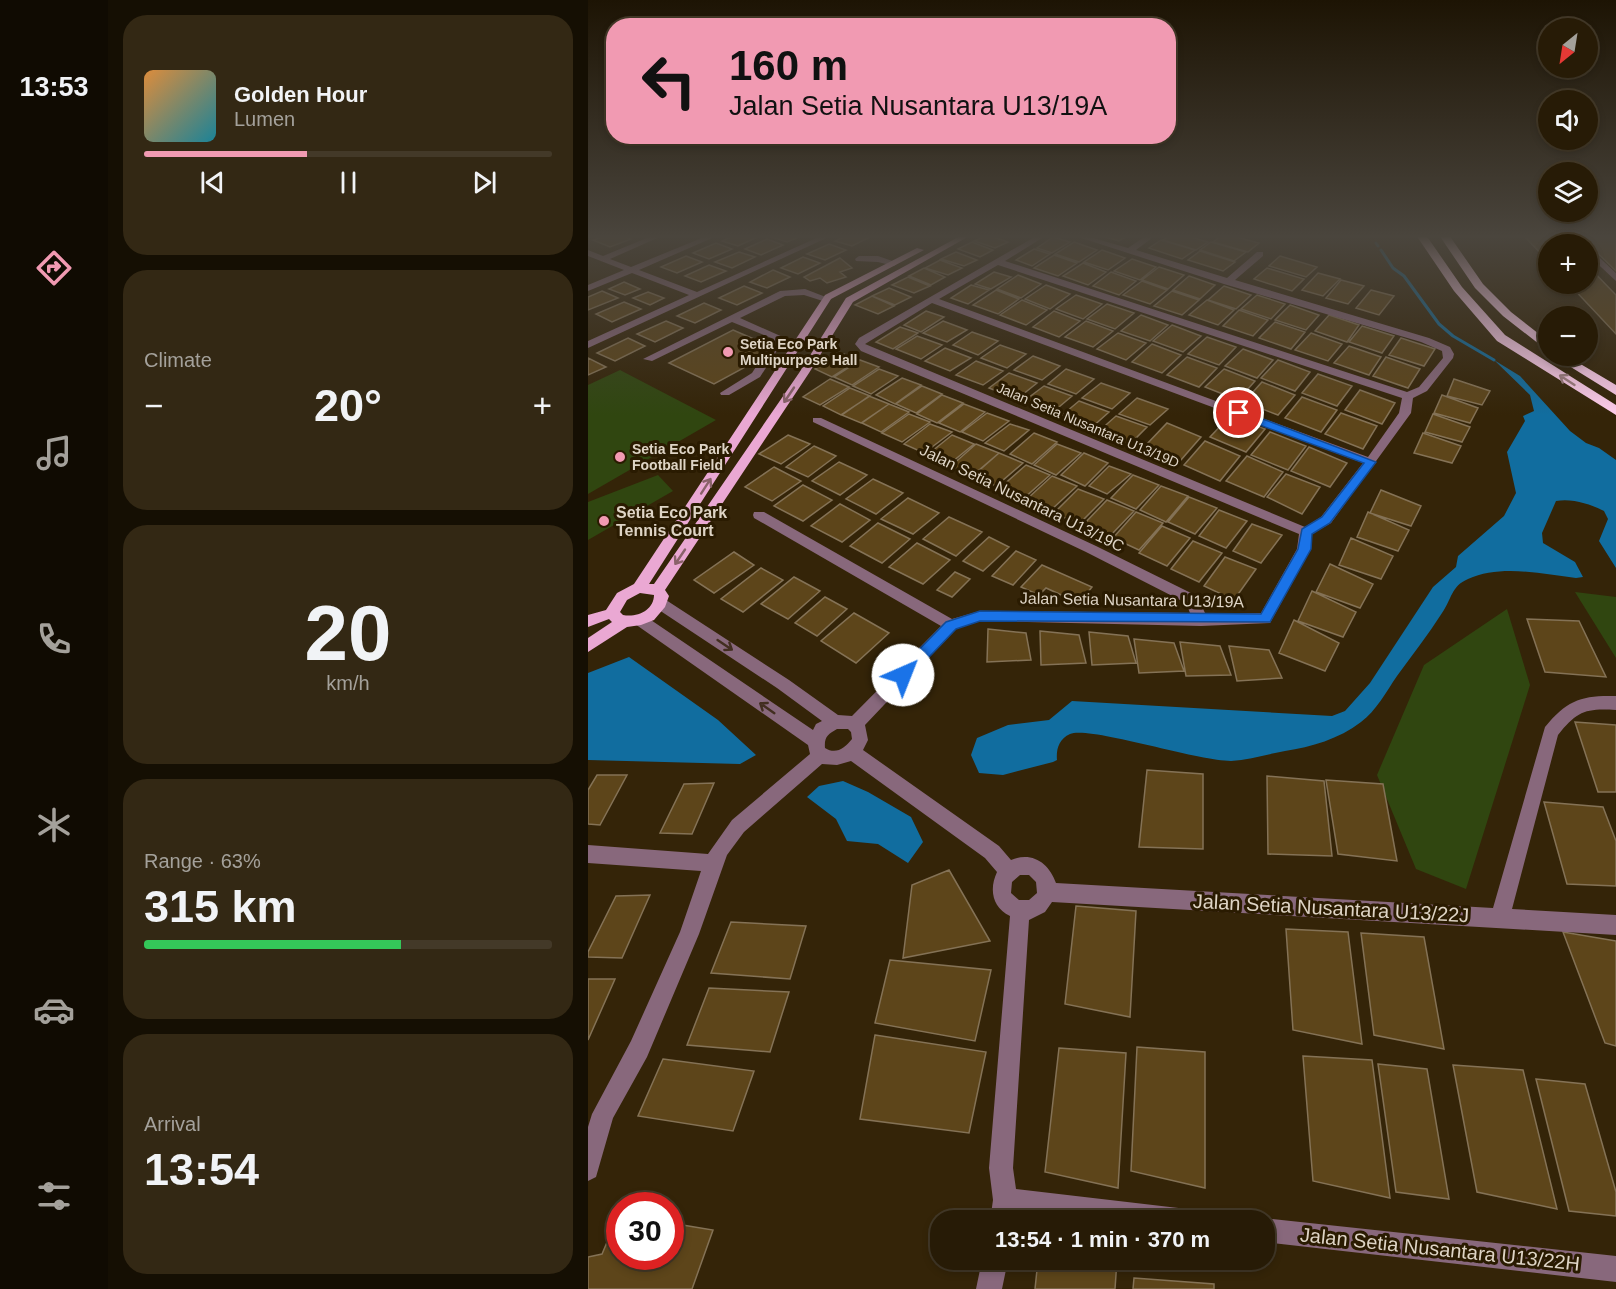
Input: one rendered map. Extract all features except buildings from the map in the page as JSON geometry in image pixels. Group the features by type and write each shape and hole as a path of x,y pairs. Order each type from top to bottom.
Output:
{"highway":[{"path":"1463,295 1501,338 1616,411"},
{"path":"1488,295 1538,339"},
{"path":"1575,366 1616,391"}],"main road":[{"path":"618,617 614,605 620,598 639,588 826,299 833,295"},
{"path":"588,621 593,617 640,620 656,611 659,597 849,300 858,295"},
{"path":"639,588 659,597"},
{"path":"588,646 618,617"}],"street":[{"path":"588,345 697,295"},
{"path":"648,359 779,295"},
{"path":"814,295 826,299"},
{"path":"932,300 941,295"},
{"path":"1100,295 1408,396 1423,389 1448,358 1449,354 1446,349 1425,340 1272,295"},
{"path":"932,300 1371,462"},
{"name":"Jalan Setia Nusantara U13/19D","path":"932,300 863,340 860,344 865,349 1306,532"},
{"path":"725,393 756,375 780,338 732,318"},
{"path":"1306,532 1326,520 1371,462 1405,413 1408,396"},
{"name":"Jalan Setia Nusantara U13/19C","path":"817,420 1027,518 1192,600 1201,620"},
{"path":"759,515 951,625"},
{"name":"Jalan Setia Nusantara U13/19A","path":"855,724 951,625 980,616 1265,619 1304,549 1306,532"},
{"path":"659,597 835,722"},
{"path":"588,1169 596,1113 639,1049 689,934 713,863 738,826 819,748 822,729 835,722 849,722 855,724 861,734 852,752 839,758 819,748 640,620"},
{"path":"1500,918 1551,732 1566,712 1588,702 1616,703"},
{"path":"852,752 979,842 992,852 1008,872"},
{"path":"588,854 713,863"},
{"path":"1022,866 1036,868 1045,878 1044,898 1034,908 1020,910 1007,904 1003,898 1001,884 1008,872 1022,866"},
{"name":"Jalan Setia Nusantara U13/22J","path":"1046,892 1616,925"},
{"path":"1003,1210 1001,1168 1020,910"},
{"name":"Jalan Setia Nusantara U13/22H","path":"1275,1231 1616,1269"},
{"path":"989,1289 993,1270"}],"green space":[{"name":"Setia Eco Park Football Field","path":"620,370 716,420 588,494 588,385"},
{"name":"Setia Eco Park Tennis Court","path":"658,475 673,491 588,540 588,502"},
{"path":"1575,592 1616,597 1616,658"},
{"path":"1507,609 1530,685 1466,889 1416,869 1377,775 1424,665"}],"water":[{"path":"1494,360 1520,376 1570,431 1616,460 1616,568 1599,541 1608,519 1604,511 1581,502 1556,501 1542,533 1543,543 1575,562 1583,577 1508,571 1481,574 1462,582 1376,707 1361,722 1334,738 1305,747 1231,761 1194,756 1099,735 1070,734 1061,742 1057,760 1053,762 1003,775 979,773 971,755 977,738 1008,725 1049,720 1072,701 1332,716 1345,711 1370,683 1433,587 1456,567 1458,556 1504,516 1516,493 1507,452 1525,421 1523,416 1534,411 1530,395"},
{"path":"629,657 718,720 756,755 740,764 588,760 588,673"},
{"path":"843,781 868,792 911,817 923,842 908,863 878,844 847,841 836,819 807,797 819,786"}],"waterway":[{"path":"1418,295 1439,324 1453,336 1494,360"}],"place":[{"name":"Setia Eco Park Multipurpose Hall","path":"728,352"},
{"name":"Setia Eco Park Football Field","path":"620,457"},
{"name":"Setia Eco Park Tennis Court","path":"604,521"}],"route":[{"path":"903,675 951,625 980,616 1265,619 1304,549 1306,532 1326,520 1371,462 1239,413"}]}
